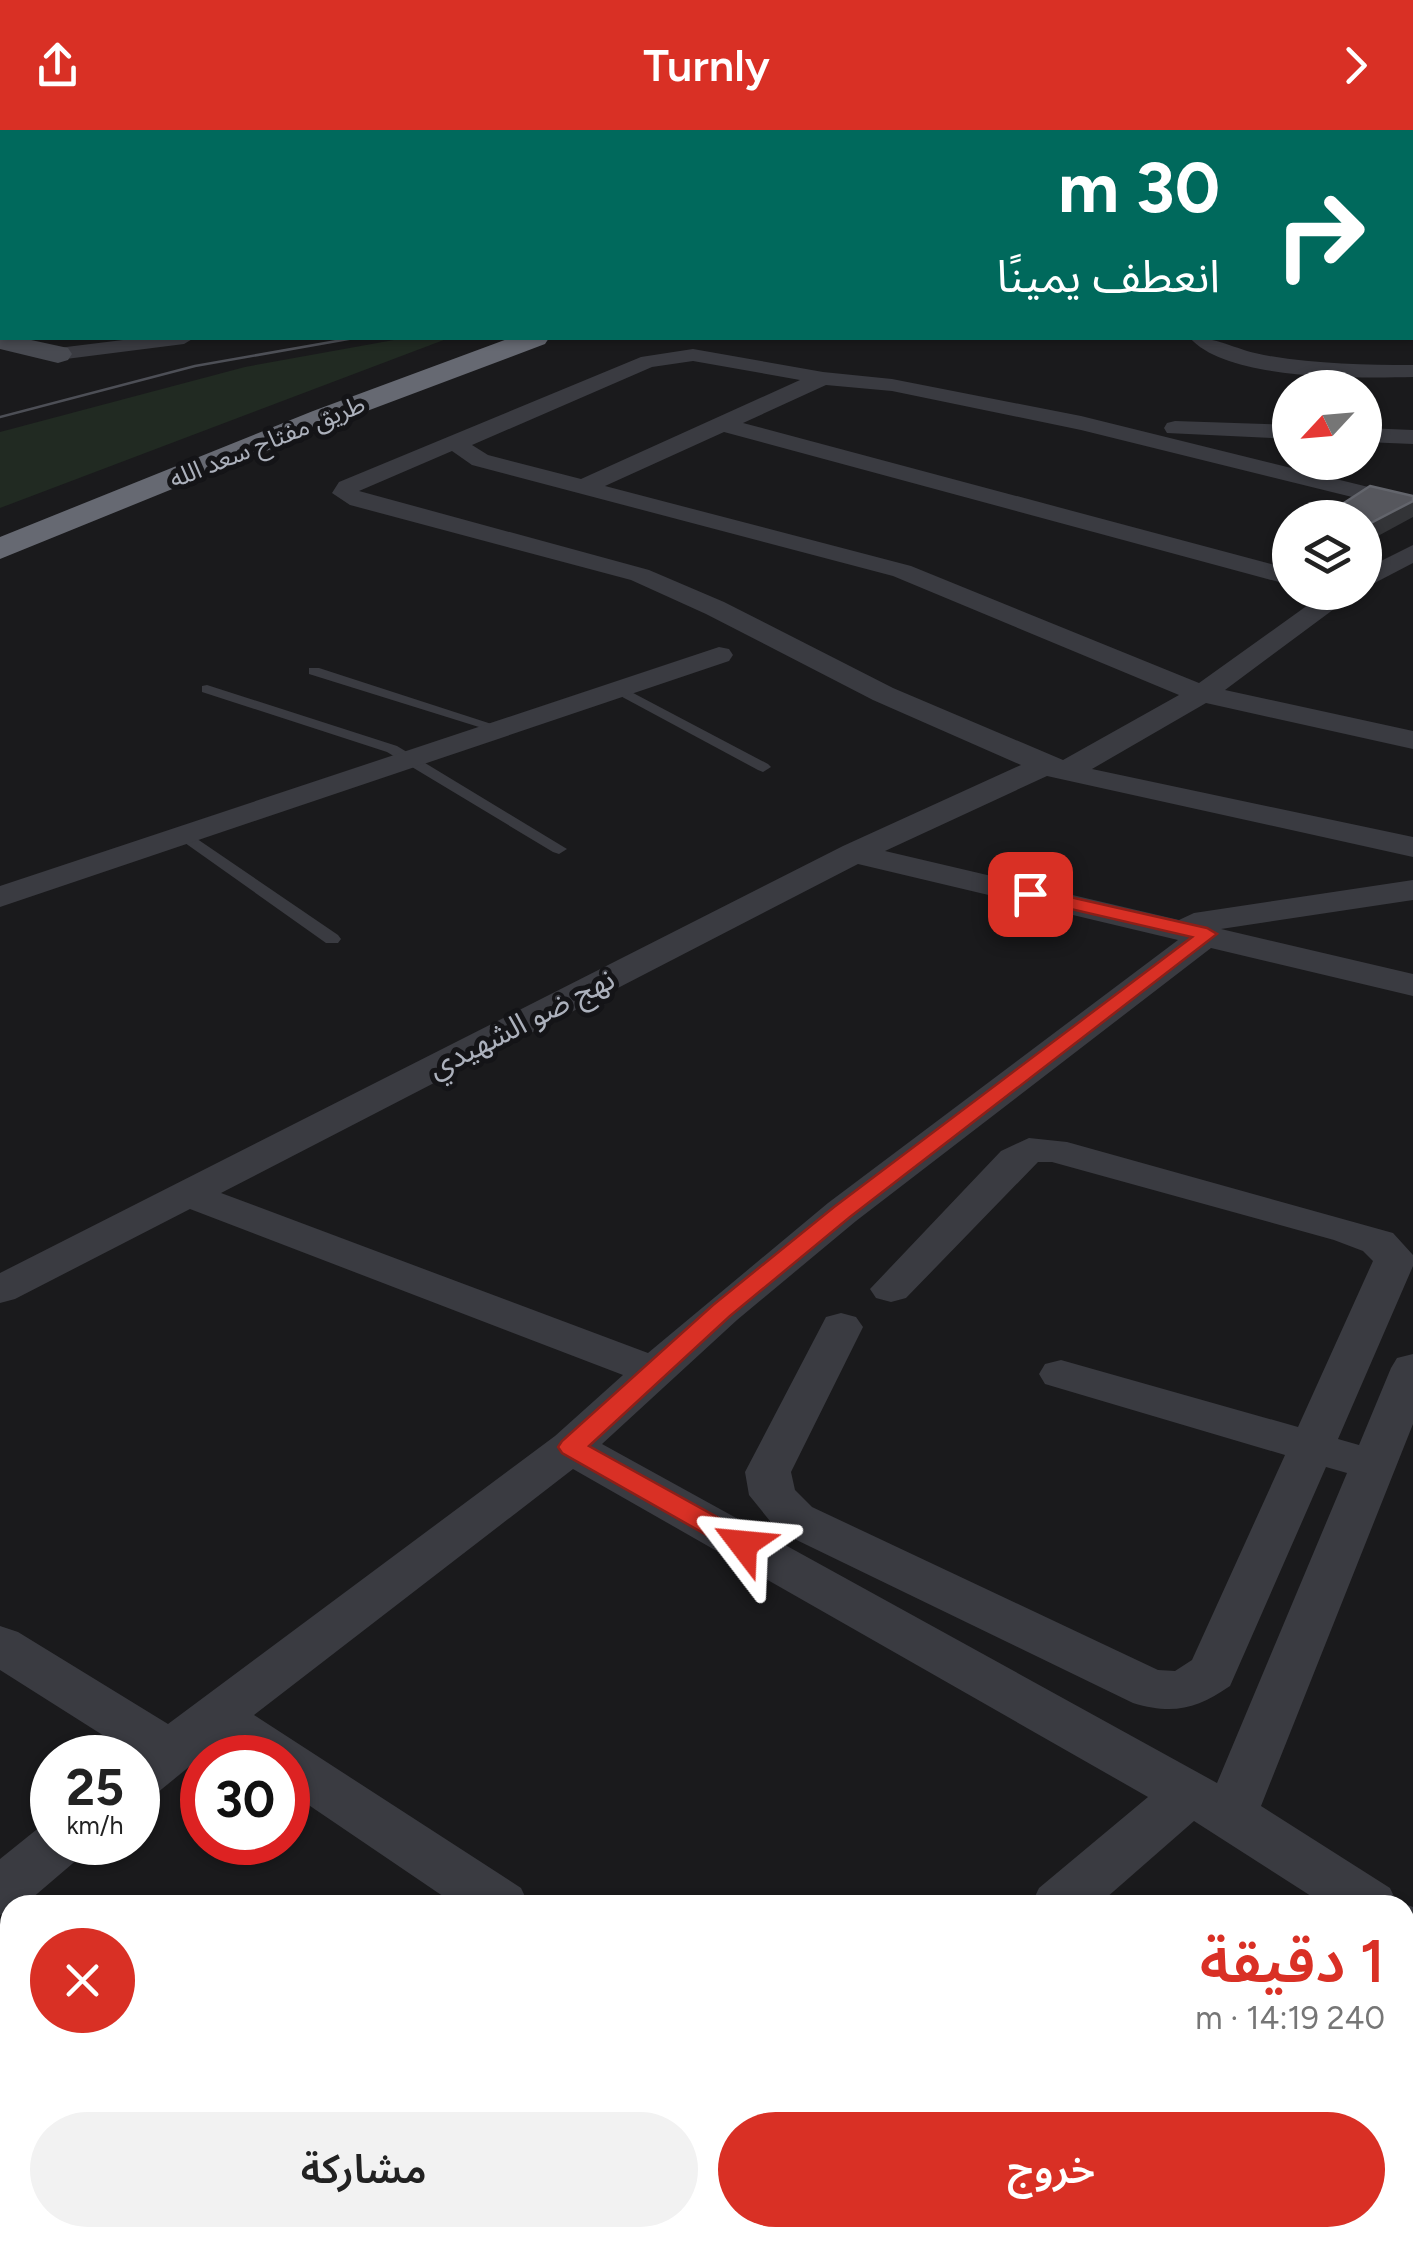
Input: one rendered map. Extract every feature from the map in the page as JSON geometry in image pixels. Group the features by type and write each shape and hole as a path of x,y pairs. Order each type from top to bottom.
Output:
{"highway":[{"name":"طريق مفتاح سعد الله","path":"0,530 491,340"},
{"name":"طريق مفتاح سعد الله","path":"0,550 324,416 530,340"}],"street":[{"path":"0,364 168,340"},
{"path":"1203,340 1220,351 1272,362 1413,371"},
{"path":"1264,340 1390,372"},
{"path":"0,342 58,354"},
{"path":"1413,504 1081,423 892,384 822,378 693,355 662,358 375,474 347,487 344,493 640,575 715,608 883,694 1055,768 1413,847"},
{"path":"583,487 822,378"},
{"path":"1081,423 1272,431"},
{"path":"726,425 1272,572"},
{"path":"1382,436 1413,437"},
{"path":"459,440 460,448 480,460 902,570 1202,694 1413,740"},
{"path":"1382,570 1413,553"},
{"name":"نهج ضو الشهيدي","path":"0,1290 854,853 1055,768 1202,694 1319,610"},
{"path":"0,898 719,655"},
{"path":"854,853 1413,984"},
{"path":"160,1759 572,1447 722,1310 1189,930 1413,890"},
{"path":"841,1327 768,1472 773,1495 795,1518 1151,1688 1184,1691 1212,1672 1395,1258 1378,1242 1053,1150 1029,1150 1015,1159 891,1288"},
{"path":"187,1194 655,1370"},
{"path":"1075,1895 1210,1804 1374,1466 1413,1368"},
{"path":"1061,1374 1374,1466"},
{"path":"572,1447 1210,1804 1354,1895"},
{"path":"0,1645 116,1735"},
{"path":"216,1716 244,1735"},
{"path":"310,1779 486,1895"},
{"path":"0,1892 32,1865"}],"lane":[{"path":"314,672 500,728"},
{"path":"207,688 392,749 558,849"},
{"path":"618,689 763,767"},
{"path":"184,835 332,938"}],"shaded area":[{"path":"394,340 444,340 0,508 0,432 245,367"}],"building":[{"path":"1370,486 1413,496 1413,501 1382,517 1382,500 1349,500"}],"tram line":[{"path":"0,417 195,366 343,340"}],"route":[{"path":"743,1544 572,1447 722,1310 842,1212 1207,934 1030,894"}]}
